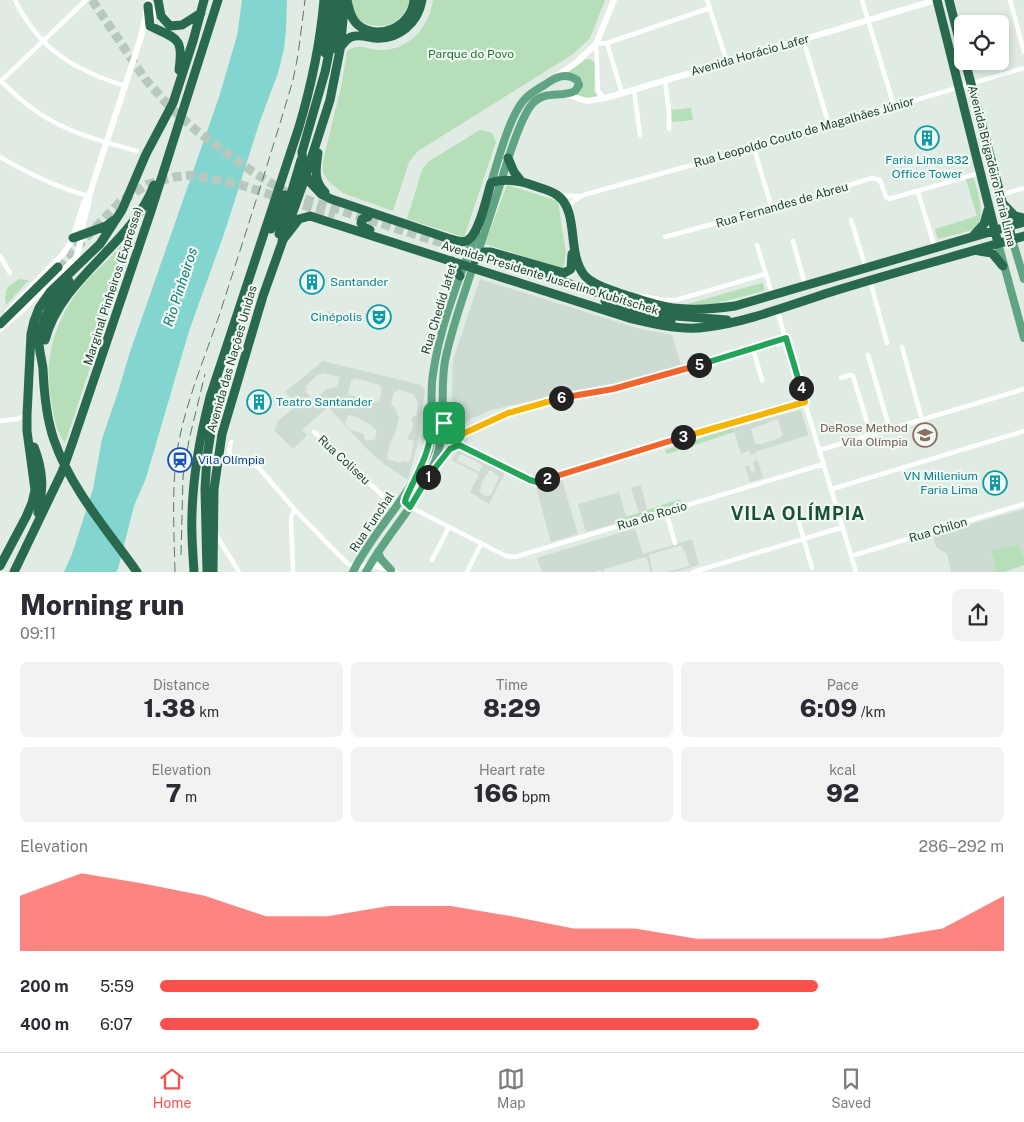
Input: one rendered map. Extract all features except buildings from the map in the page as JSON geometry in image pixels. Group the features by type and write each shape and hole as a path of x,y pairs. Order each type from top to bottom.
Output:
{"highway":[{"path":"158,0 161,16 170,26 182,24 201,13"},
{"path":"138,572 81,493 65,465 54,440 45,396 40,336 46,316 65,285 91,257 122,210 146,154 168,113 204,0"},
{"name":"Marginal Pinheiros (Expressa)","path":"14,572 62,472 79,426 170,154 176,129 218,0"},
{"path":"194,572 192,517 195,468 203,422 310,88 321,35 324,0"},
{"path":"329,0 327,37 316,104 302,159 303,166 309,182 321,194 404,225"},
{"name":"Avenida das Nações Unidas","path":"270,273 275,245 337,47 336,0"},
{"path":"346,0 351,15 359,25 373,31 382,32 397,27 404,22 412,11 414,0"},
{"name":"Avenida das Nações Unidas","path":"214,572 214,489 222,434 270,273 323,126 330,100 346,0"},
{"path":"337,47 353,36 385,38 401,33 418,14 421,0"},
{"name":"Avenida Brigadeiro Faria Lima","path":"937,0 998,243"},
{"path":"950,0 954,17"},
{"path":"149,3 150,26 172,36 179,43 180,60 177,88"},
{"name":"Avenida das Nações Unidas","path":"316,104 330,48 337,47"},
{"name":"Avenida Brigadeiro Faria Lima","path":"967,70 1012,239"},
{"path":"969,127 980,120"},
{"path":"323,126 316,167 318,183 322,189 332,198 368,217 390,225 404,225"},
{"path":"42,357 47,333 58,307 129,228 145,204 152,191 176,129"},
{"path":"972,140 978,135 983,138 989,162 992,165"},
{"path":"508,158 514,172 521,181"},
{"path":"254,266 300,164"},
{"path":"473,261 484,252 491,252 560,273 567,273 571,267 573,244 570,219 566,206 559,196 521,181 502,180 491,183 476,232"},
{"path":"1001,198 1010,212 1024,220"},
{"path":"973,237 984,224 988,205"},
{"path":"78,236 112,222 122,210"},
{"name":"Avenida Presidente Juscelino Kubitschek","path":"282,241 288,230 299,219 310,216 464,265 473,261 652,324 676,328 708,327 737,321 870,280 1024,236"},
{"path":"368,217 361,220 362,226 385,239"},
{"name":"Avenida Presidente Juscelino Kubitschek","path":"573,244 579,267 590,281 646,302 678,309 718,308 736,306 772,296 973,237 1024,220"},
{"path":"83,223 89,227 101,228"},
{"name":"Avenida Presidente Juscelino Kubitschek","path":"404,225 464,242 476,232"},
{"path":"0,566 26,518 34,498 35,481 27,431 27,415 31,334 39,308 50,292 100,244"},
{"path":"971,251 992,253 1004,266"},
{"path":"452,261 460,276"},
{"path":"708,327 669,322 503,265 666,314 737,321"},
{"path":"0,322 58,267"},
{"path":"688,317 711,314 736,306"},
{"path":"207,572 205,489 207,457 216,409 220,365"},
{"path":"27,431 40,463 42,482 40,506 33,532"}],"main road":[{"path":"142,37 150,26 158,0"},
{"path":"491,183 506,138 520,106 529,95 577,62 596,44 614,0"},
{"name":"Avenida Horácio Lafer","path":"564,94 587,101 606,98 937,0"},
{"path":"0,328 24,309 70,266 77,255 78,236 84,203 89,196 108,143 142,37 149,3"},
{"path":"473,261 525,114 538,99 549,94 564,94 576,91 578,87 578,82 572,77 557,76"},
{"path":"0,322 19,298 64,253 78,236 89,205 89,196"},
{"path":"473,261 476,232"},
{"name":"Avenida Brigadeiro Faria Lima","path":"1012,239 1024,279"},
{"name":"Avenida Brigadeiro Faria Lima","path":"998,243 1022,323 1024,338"},
{"name":"Rua Chedid Jafet","path":"431,471 444,423 446,361 473,261"},
{"name":"Rua Chedid Jafet","path":"425,460 429,449 431,432 433,370 444,323 464,265"},
{"path":"444,423 449,430 458,436"},
{"name":"Rua Funchal","path":"354,570 396,508 425,460"},
{"name":"Rua Funchal","path":"368,569 410,507 431,471"},
{"path":"410,507 405,501 412,483"},
{"path":"378,552 381,559 393,571"},
{"path":"354,570 378,566 393,571"}],"street":[{"path":"15,0 42,41 75,67 99,78 125,86"},
{"path":"86,0 0,81 36,111 65,127 108,143 138,151"},
{"path":"707,0 727,62"},
{"path":"862,0 894,106"},
{"path":"1010,0 1024,52"},
{"path":"606,98 601,96 598,90 596,44 607,44 710,8"},
{"path":"803,39 829,125"},
{"path":"607,44 622,93"},
{"name":"Rua Leopoldo Couto de Magalhães Júnior","path":"566,206 583,195 754,148 1024,68"},
{"path":"665,80 669,129"},
{"path":"634,89 640,134"},
{"path":"754,148 772,209"},
{"path":"0,157 44,182 89,196"},
{"path":"935,248 918,192 980,173"},
{"name":"Rua Fernandes de Abreu","path":"665,237 772,209 876,178 882,182 886,197 891,199 918,192"},
{"path":"1001,198 1024,188"},
{"name":"Rua Leopoldo Couto de Magalhães Júnior","path":"559,196 583,195"},
{"path":"851,220 866,268"},
{"path":"793,241 805,286"},
{"path":"757,245 772,296"},
{"path":"0,256 10,273"},
{"path":"613,291 665,300 676,300 765,274"},
{"path":"870,280 887,343"},
{"path":"777,308 856,572"},
{"path":"431,432 442,436 458,436 490,420 529,406 613,389 786,338"},
{"path":"902,346 922,420"},
{"path":"752,349 762,380"},
{"path":"868,356 890,430"},
{"path":"841,378 853,376 871,435"},
{"path":"820,450 1024,390"},
{"path":"459,445 534,481 542,481 805,402"},
{"path":"0,421 17,419 27,415"},
{"name":"Rua Funchal","path":"431,471 450,449 459,445 468,430"},
{"path":"832,489 1024,431"},
{"name":"Rua Coliseu","path":"314,432 396,508"},
{"path":"231,442 230,456 256,466 295,510 354,570"},
{"name":"Rua do Rocio","path":"410,507 506,556 515,557 824,464"},
{"name":"Rua Chilon","path":"851,556 1024,504"},
{"path":"795,509 812,568"},
{"path":"293,572 291,517 295,510"},
{"path":"666,512 675,543"},
{"path":"432,560 448,527"},
{"path":"693,572 843,527"},
{"path":"213,529 239,572"},
{"path":"467,572 482,544"}],"shaded area":[{"path":"480,279 640,329 672,335 681,365 601,389 491,410 469,420 461,426 451,423 453,360"},
{"path":"323,361 421,385 425,390 417,446 408,480 369,451 328,407 302,430 307,435 293,449 274,430 278,421 297,405 285,392","holes":["323,373 340,377 337,387 327,389 316,399 314,397 312,399 305,391 307,389 305,387 318,374","355,378 380,385 382,388 379,402 365,401 348,394 351,380","398,389 414,395 418,404 416,416 413,416 411,422 413,422 412,430 407,439 414,441 411,456 409,462 402,461 401,463 387,459 389,446 399,418 391,404 394,391 397,392","348,415 356,417 371,425 377,431 375,439 367,441 364,438 364,434 350,430 345,424"]},
{"path":"801,410 808,435 755,452 763,478 750,482 744,464 749,466 751,472 756,471 753,462 757,460 755,454 751,455 749,451 741,454 733,428","holes":["778,420 783,435 780,438 755,444 751,429"]},
{"path":"459,450 505,473 489,504 470,492 479,474 451,460","holes":["462,454 481,464 479,472 457,461 459,455","491,470 499,477 492,493 486,496 480,493 479,490 482,488 480,487 486,474 488,475 488,471"]},
{"path":"562,480 578,534 551,542 536,487"},
{"path":"641,485 648,513 640,516 631,488"},
{"path":"619,492 627,520 586,532 578,504"},
{"path":"1024,509 1024,558 1019,544 991,552 996,572 951,572 947,554 936,547 933,535"},
{"path":"635,528 643,554 692,539 699,565 675,572 666,572 690,566 682,545 649,555 653,572 651,572 646,557 604,569 604,572 600,570 593,572 542,572 537,558"}],"green space":[{"path":"349,0 411,0 405,12 396,21 385,26 378,26 362,22 358,19"},
{"name":"Parque do Povo","path":"433,0 605,0 590,38 573,54 418,151 409,162 393,211 343,193 329,182 323,172 323,161 342,83 347,51 355,47 381,50 401,46 422,28 431,10"},
{"path":"586,59 592,60 595,63 594,91 598,98 590,99 573,95 581,85 564,73"},
{"path":"691,108 693,120 672,122 671,110"},
{"path":"482,130 492,133 496,142 464,237 407,219 422,170 428,162"},
{"path":"973,176 981,210 976,229 938,239 935,229 977,216 966,179"},
{"path":"507,185 558,201 566,254 563,269 485,244"},
{"path":"135,228 65,443 55,422 49,383 50,353 54,339 65,311 86,281 113,255"},
{"path":"19,279 29,280 6,305 5,295 7,289"},
{"path":"762,283 764,291 714,304 684,305"},
{"path":"329,311 343,315 340,326 325,322"},
{"path":"733,428 734,432 667,454 665,450"},
{"path":"680,499 682,504 627,520 626,517"},
{"path":"1019,544 1024,558 1024,565 1004,572 996,572 991,551"}],"water":[{"name":"Rio Pinheiros","path":"242,0 287,0 284,49 278,73 189,331 146,478 134,506 118,569 116,572 64,572 72,554 93,489 102,439 129,355 219,97 237,36"}],"tunnel":[{"path":"92,0 145,79 170,107 198,132 253,172 289,194 504,263"},
{"path":"58,267 120,202 148,184 175,177 193,175 241,185 335,214"}],"railway":[{"path":"175,572 174,486 179,439 293,80 305,0"},
{"path":"181,555 183,477 189,440 205,374"}],"place":[{"name":"Faria Lima B32 Office Tower","path":"927,138"},
{"name":"Santander","path":"312,282"},
{"name":"Cinépolis","path":"379,317"},
{"name":"Teatro Santander","path":"259,402"},
{"name":"DeRose Method Vila Olímpia","path":"925,435"},
{"name":"Vila Olímpia","path":"180,460"},
{"name":"VN Millenium Faria Lima","path":"995,483"}],"district":[{"name":"VILA OLÍMPIA","path":"798,513"}],"route":[{"path":"786,338 805,402 537,482 459,445 450,449 431,471 410,507 405,502 406,498 425,460 429,449 431,432 442,436 444,423 449,430 458,436 490,420 529,406 613,389 666,375 786,338"}]}
